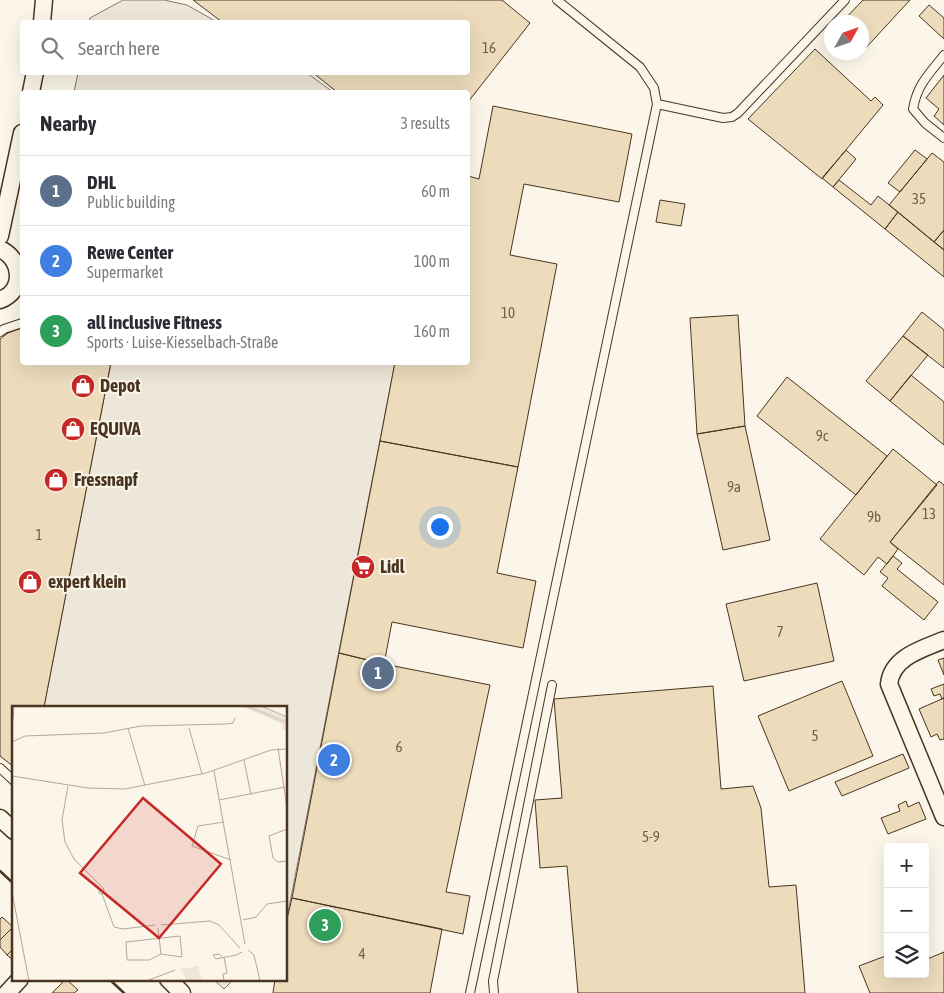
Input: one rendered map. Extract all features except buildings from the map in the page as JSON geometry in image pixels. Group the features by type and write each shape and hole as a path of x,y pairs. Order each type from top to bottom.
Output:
{"street":[{"path":"42,20 44,0"},
{"path":"31,90 34,75"},
{"path":"0,236 20,142"},
{"path":"0,249 12,256 18,267 18,279 16,288 10,295 0,300"},
{"path":"944,640 904,658 890,676 889,684 944,817"},
{"path":"0,818 12,830"},
{"path":"169,980 182,993"}],"lane":[{"path":"470,993 657,104 654,88 640,67 557,0"},
{"path":"657,104 723,118 732,117 738,113 845,0"},
{"path":"944,55 923,80 916,95 914,109 925,123 944,138"},
{"path":"0,332 20,324"},
{"path":"494,993 493,980 552,685"},
{"path":"0,768 12,779"}],"shaded area":[{"path":"123,0 164,0 187,5 213,20 90,20"},
{"path":"78,75 310,75 330,90 74,90"},
{"path":"111,365 395,365 288,913 288,706 44,706"},
{"path":"214,980 233,980 224,989"}],"wall":[{"path":"0,871 12,882"},
{"path":"110,980 124,993"}],"place":[{"name":"Depot","path":"83,386"},
{"name":"EQUIVA","path":"73,429"},
{"name":"Fressnapf","path":"56,480"},
{"name":"Lidl","path":"363,567"},
{"name":"expert klein","path":"30,582"},
{"name":"DHL","path":"378,673"},
{"name":"Rewe Center","path":"334,760"},
{"name":"all inclusive Fitness","path":"325,925"}]}
